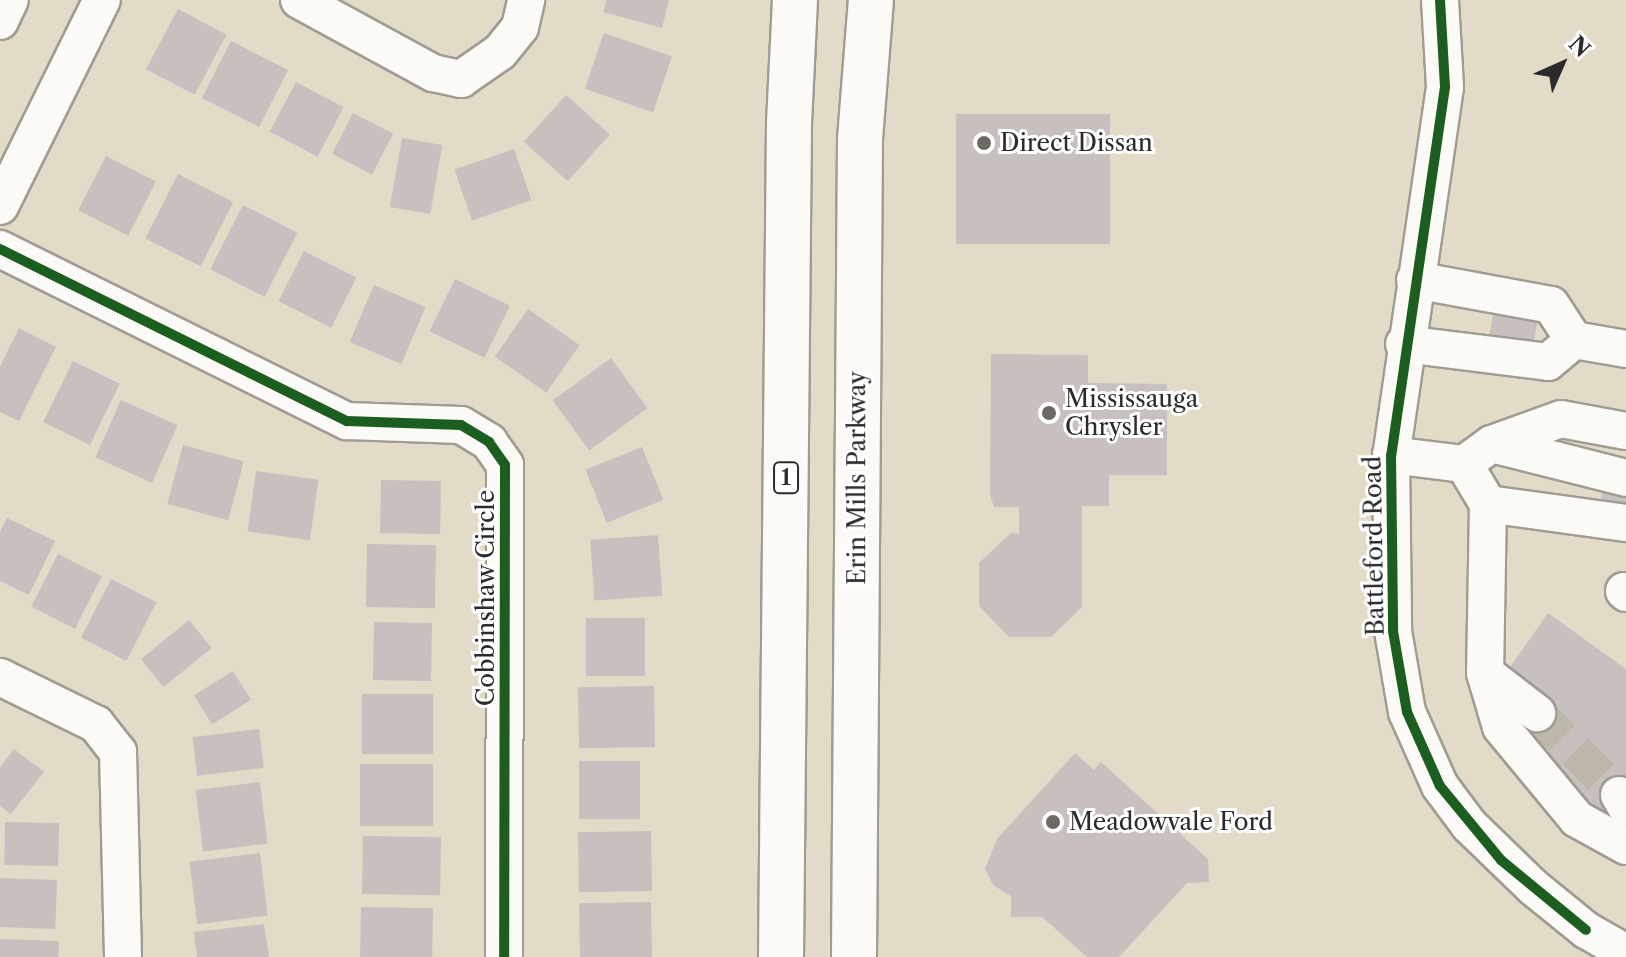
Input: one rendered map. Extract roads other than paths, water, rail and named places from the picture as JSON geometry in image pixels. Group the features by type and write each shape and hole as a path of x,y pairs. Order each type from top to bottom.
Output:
{"main road":[{"name":"1","path":"781,957 789,123 795,0"},
{"name":"Erin Mills Parkway","path":"854,957 860,139 871,0"}],"street":[{"path":"0,21 10,0"},
{"path":"0,206 12,148 102,0"},
{"path":"299,0 433,73 461,79 500,52 520,27 526,0"},
{"name":"Battleford Road","path":"1440,0 1445,87 1404,344 1391,455 1393,631 1407,712 1440,786 1469,825 1501,860 1586,930 1626,953"},
{"name":"Cobbinshaw Circle","path":"0,249 347,421 461,425 489,442 505,465 504,957"},
{"path":"1415,280 1551,305 1574,340 1626,349"},
{"path":"1404,344 1548,362 1574,340"},
{"path":"1478,454 1561,419 1626,431"},
{"path":"1391,455 1478,454 1626,478"},
{"path":"1478,454 1488,504 1485,673 1501,727 1540,781 1577,819 1626,846"},
{"path":"1488,504 1626,523"},
{"path":"1485,673 1537,713"},
{"path":"0,677 96,724 118,752 123,957"}],"tunnel":[{"path":"1537,713 1619,795"}],"place":[{"name":"Direct Dissan","path":"984,143"},
{"name":"Mississauga Chrysler","path":"1049,413"},
{"name":"Meadowvale Ford","path":"1053,822"}]}
